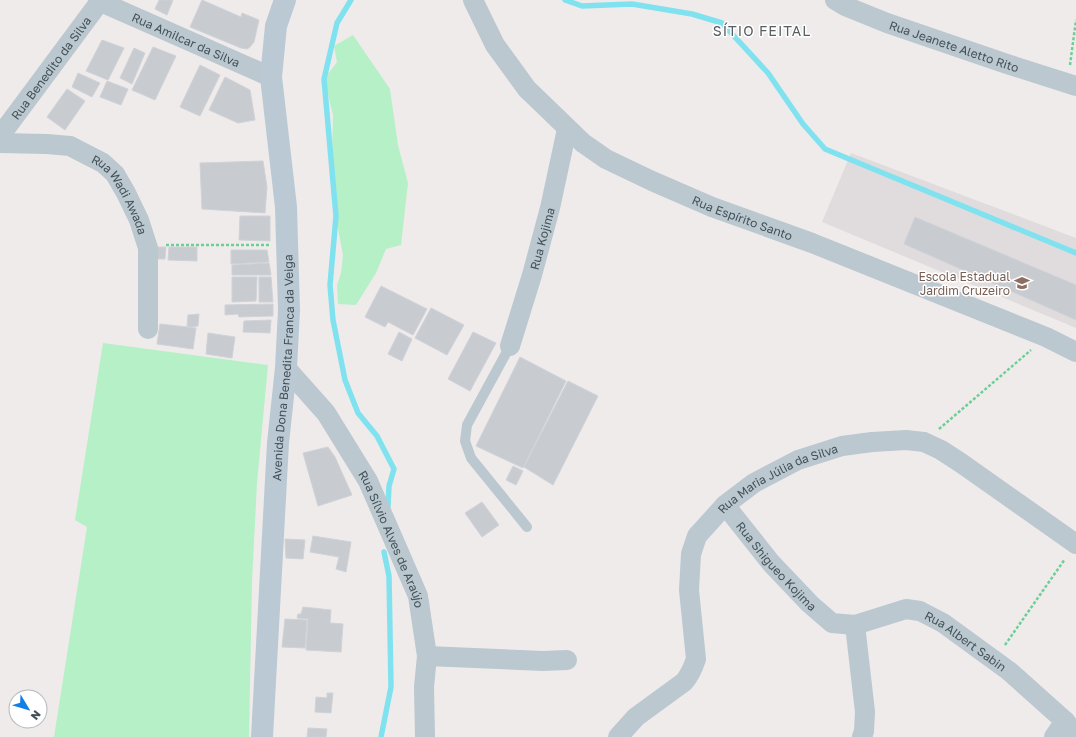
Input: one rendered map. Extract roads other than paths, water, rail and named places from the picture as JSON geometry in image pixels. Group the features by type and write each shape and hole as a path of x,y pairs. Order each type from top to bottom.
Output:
{"main road":[{"name":"Avenida Dona Benedita Franca da Veiga","path":"262,737 278,451 286,368 289,310 286,207 271,77 276,26 285,0"}],"street":[{"name":"Rua Espírito Santo","path":"473,0 495,45 527,89 567,129 583,143 606,159 712,207 812,243 1046,337 1076,352"},
{"name":"Rua Jeanete Aletto Rito","path":"835,0 887,23 1007,64 1072,84"},
{"name":"Rua Amilcar da Silva","path":"101,1 271,77"},
{"name":"Rua Benedito da Silva","path":"0,136 101,1"},
{"name":"Rua Kojima","path":"510,346 550,208 567,129"},
{"name":"Rua Wadi Awada","path":"0,143 70,146 103,163 114,174 126,193 139,220 147,245 148,329"},
{"name":"Rua Sílvio Alves de Araújo","path":"286,368 326,413 368,481 418,596 427,656 424,687 425,737"},
{"name":"Rua Maria Júlia da Silva","path":"618,737 636,716 684,682 690,675 696,659 689,590 691,554 697,536 725,505 754,483 798,460 842,446 906,440 924,442 941,450 961,463 1071,550"},
{"name":"Rua Shigueo Kojima","path":"725,505 771,563 810,604 832,623"},
{"name":"Rua Albert Sabin","path":"832,623 855,625 906,609 920,612 943,623 994,660 1044,701 1071,728"},
{"path":"855,625 865,712 864,732 862,737"},
{"path":"427,656 543,661 567,660"},
{"path":"1054,737 1071,728"}],"lane":[{"path":"510,346 467,425 465,441 471,458 527,527"}],"waterway":[{"path":"351,0 337,23 324,79 336,216 330,285 333,320 345,380 358,413 377,436 394,469 389,486 388,506"},
{"path":"565,0 582,6 632,4 692,14 722,23 768,73 803,124 825,149 1076,253"},
{"path":"381,737 391,687 389,576 384,552"}],"place":[{"name":"Escola Estadual Jardim Cruzeiro","path":"1022,283"}],"district":[{"name":"SÍTIO FEITAL","path":"762,30"}]}
